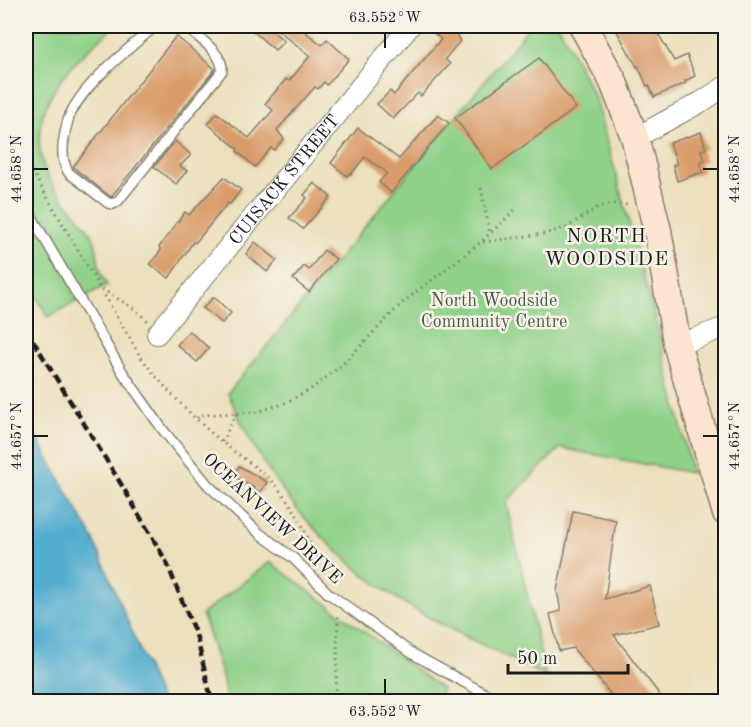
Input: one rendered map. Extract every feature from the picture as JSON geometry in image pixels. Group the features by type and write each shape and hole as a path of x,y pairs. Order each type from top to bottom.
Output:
{"main road":[{"path":"583,26 613,81 635,138 658,232 677,345 726,512"}],"street":[{"name":"CUISACK STREET","path":"157,334 410,26"},
{"path":"635,138 726,86"},
{"path":"677,345 726,327"}],"lane":[{"path":"155,26 112,64 88,90 72,111 66,129 63,147 65,168 108,203 113,204 118,201 222,71 223,64 220,57 185,26"},
{"name":"OCEANVIEW DRIVE","path":"26,207 123,373 208,485 259,533 293,558 328,593 413,654 500,702"}],"path":[{"path":"26,160 140,356 161,385 222,442 263,473 289,504 305,529 338,617 336,702"},
{"path":"481,188 490,234"},
{"path":"482,242 543,234 566,228 598,207 613,204 626,206 650,200"},
{"path":"197,418 200,415 256,412 283,404 311,389 341,366 417,290 482,242 517,208"},
{"path":"100,288 133,308 149,321 157,334"},
{"path":"222,442 236,414"}],"green space":[{"path":"26,26 115,26 82,56 54,90 45,109 40,130 40,152 47,175 93,237 100,271 107,285 48,317 26,279"},
{"name":"North Woodside Community Centre","path":"530,26 559,26 595,98 655,317 692,473 560,448 506,502 546,677 458,633 395,597 335,549 284,493 244,428 228,393"},
{"path":"270,562 442,689 436,701 226,701 223,680 202,614"}],"water":[{"path":"26,418 94,540 161,701 26,701"}],"building":[{"path":"247,26 267,26 284,41 275,50"},
{"path":"273,26 298,26 322,45 327,39 349,59 327,85 324,82 318,89 315,87 277,130 284,139 274,150 271,148 255,167 237,151 238,149 208,124 217,113 249,138 273,110 265,104 310,56"},
{"path":"425,26 462,26 455,33 460,41 445,59 450,64 421,96 418,93 393,119 377,104 390,91 394,95 441,39"},
{"path":"614,26 654,26 674,61 687,55 695,76 685,81 686,83 654,97"},
{"path":"176,36 215,69 111,197 73,167"},
{"path":"539,58 576,108 492,169 455,118"},
{"path":"438,115 449,123 391,193 379,182 387,173 365,157 347,176 331,163 358,128 399,159"},
{"path":"701,132 706,149 701,150 705,161 700,163 703,172 677,181 673,165 677,164 670,143"},
{"path":"175,141 191,155 180,166 187,171 176,184 154,167"},
{"path":"224,177 241,190 195,243 193,242 169,278 150,264 161,250 159,247 185,212 189,215"},
{"path":"314,183 331,197 303,229 289,218 307,198 304,195"},
{"path":"255,242 277,260 267,272 246,254"},
{"path":"324,250 336,259 309,292 293,279 304,266 309,270"},
{"path":"214,297 231,313 222,323 203,308"},
{"path":"189,331 209,348 197,362 177,345"},
{"path":"239,466 267,482 261,492 233,476"},
{"path":"573,511 616,520 605,599 650,586 659,624 614,635 659,694 650,702 617,702 573,648 559,651 550,614 561,611 557,591"}],"railway":[{"path":"26,329 166,561 197,638 212,702"}],"district":[{"name":"NORTH WOODSIDE","path":"607,246"}]}
